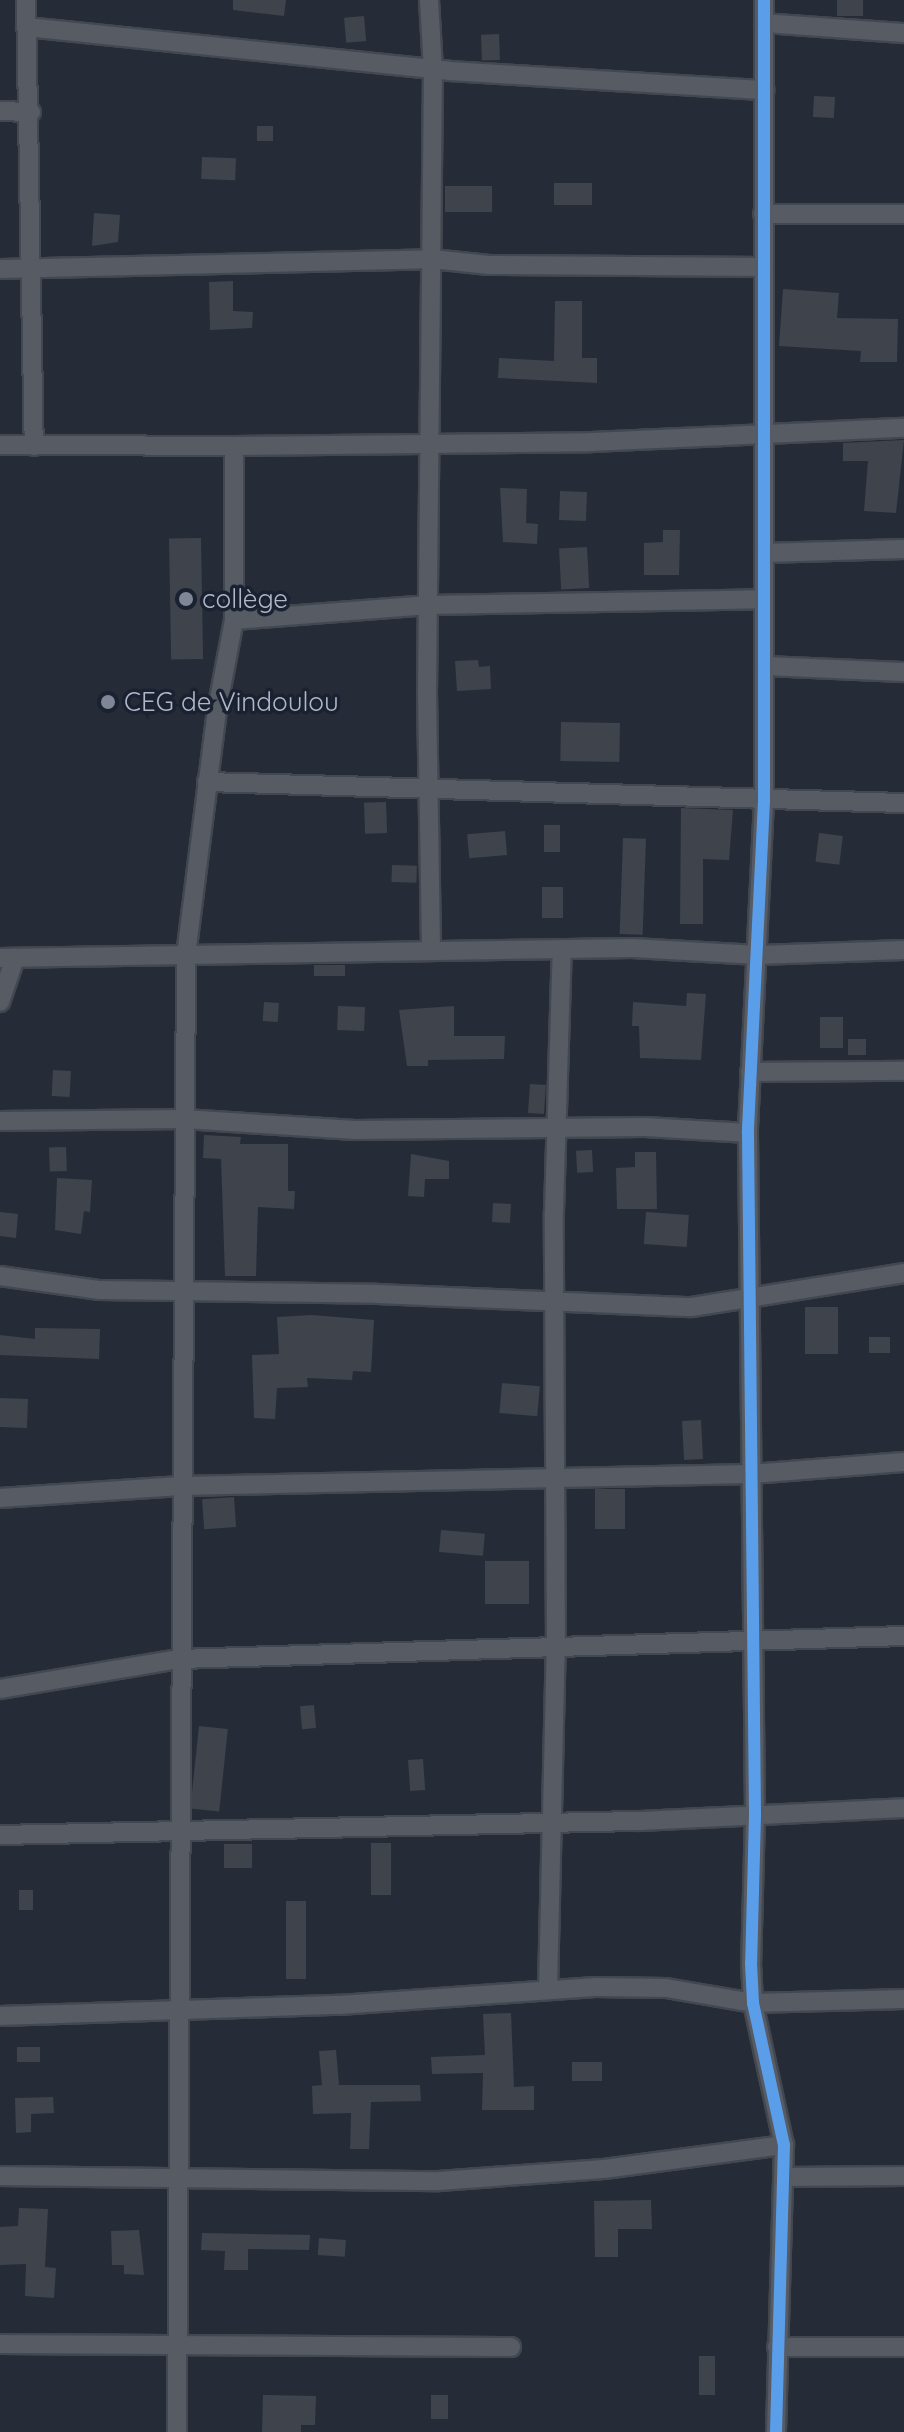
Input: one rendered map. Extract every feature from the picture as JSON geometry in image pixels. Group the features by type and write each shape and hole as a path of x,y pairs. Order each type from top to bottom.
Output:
{"street":[{"path":"26,0 31,112 34,446"},
{"path":"429,0 433,70 429,605 431,951"},
{"path":"764,0 764,801 748,1133 755,1815 753,2003 784,2145 776,2432"},
{"path":"764,23 904,33"},
{"path":"26,27 433,70 764,90"},
{"path":"0,111 31,112"},
{"path":"763,214 904,214"},
{"path":"0,269 432,259 489,265 764,267"},
{"path":"0,445 234,446 764,436 904,428"},
{"path":"177,2432 186,954 207,782 234,620 234,446"},
{"path":"764,553 904,549"},
{"path":"234,620 429,605 764,599"},
{"path":"764,666 904,672"},
{"path":"207,782 328,782 430,790 904,803"},
{"path":"548,1989 549,1821 556,1648 557,1131 562,949"},
{"path":"0,1002 8,958 562,949 758,955 904,950"},
{"path":"750,1072 904,1071"},
{"path":"0,1121 184,1119 355,1130 557,1131 645,1127 748,1133"},
{"path":"0,1276 76,1289 557,1300 692,1307 904,1273"},
{"path":"0,1498 181,1486 751,1474 904,1462"},
{"path":"0,1689 98,1677 180,1659 904,1636"},
{"path":"0,1835 755,1815 904,1808"},
{"path":"0,2016 339,2005 548,1989 666,1988 753,2003 904,1999"},
{"path":"0,2176 439,2181 604,2169 784,2145"},
{"path":"784,2177 904,2176"},
{"path":"0,2344 511,2347"},
{"path":"777,2347 904,2347"}],"building":[{"path":"233,0 286,0 284,16 233,10"},
{"path":"837,0 863,0 863,16 837,16"},
{"path":"364,16 366,41 346,43 344,18"},
{"path":"499,34 500,60 482,61 481,35"},
{"path":"814,96 835,97 834,118 813,117"},
{"path":"257,126 273,126 273,141 257,141"},
{"path":"202,157 236,158 235,180 201,179"},
{"path":"554,183 592,183 592,205 554,205"},
{"path":"445,186 492,186 492,212 445,212"},
{"path":"94,213 120,215 118,242 92,246"},
{"path":"233,281 233,311 253,312 252,328 210,330 209,282"},
{"path":"783,289 839,293 837,318 898,319 897,362 860,362 861,351 779,346"},
{"path":"555,301 582,301 582,358 597,358 597,383 498,378 499,358 554,361"},
{"path":"904,440 896,513 864,511 868,461 843,461 843,443"},
{"path":"500,488 527,489 526,523 538,524 537,544 503,542"},
{"path":"560,491 587,492 586,521 559,520"},
{"path":"663,530 680,530 679,575 644,575 644,543 663,542"},
{"name":"collège","path":"201,538 203,659 171,660 169,539"},
{"path":"587,547 589,588 561,589 559,548"},
{"path":"478,660 479,667 490,666 491,689 457,691 455,661"},
{"path":"561,722 620,723 619,762 560,761"},
{"path":"386,802 387,833 365,834 364,803"},
{"path":"681,808 733,810 729,860 703,859 703,924 680,924"},
{"path":"544,825 560,825 560,852 544,852"},
{"path":"505,831 507,855 469,858 467,834"},
{"path":"819,833 843,836 839,865 815,862"},
{"path":"623,838 646,839 643,935 620,934"},
{"path":"392,865 417,866 416,883 391,882"},
{"path":"542,887 563,887 563,918 542,918"},
{"path":"314,965 345,965 345,976 314,976"},
{"path":"687,993 706,994 701,1060 640,1058 639,1026 632,1026 633,1002 686,1006"},
{"path":"264,1002 279,1003 278,1022 263,1021"},
{"path":"338,1006 365,1007 364,1031 337,1030"},
{"path":"454,1006 454,1036 505,1036 504,1059 428,1060 428,1066 407,1066 399,1010"},
{"path":"820,1017 843,1017 843,1048 820,1048"},
{"path":"848,1039 866,1039 866,1055 848,1055"},
{"path":"53,1070 71,1071 70,1097 52,1096"},
{"path":"530,1084 546,1085 544,1114 528,1113"},
{"path":"204,1135 241,1137 240,1144 288,1144 288,1191 295,1191 294,1209 258,1207 256,1276 225,1276 221,1159 203,1158"},
{"path":"66,1147 67,1171 50,1172 49,1148"},
{"path":"592,1150 593,1172 577,1173 576,1151"},
{"path":"635,1152 656,1152 657,1209 617,1209 616,1168 635,1167"},
{"path":"411,1154 449,1161 449,1179 425,1179 424,1197 408,1196"},
{"path":"57,1178 92,1180 90,1212 84,1211 81,1234 55,1230"},
{"path":"493,1203 511,1204 510,1223 492,1222"},
{"path":"0,1212 18,1214 16,1238 0,1236"},
{"path":"646,1212 689,1215 687,1247 644,1244"},
{"path":"805,1307 838,1307 838,1354 805,1354"},
{"path":"312,1315 374,1320 371,1372 353,1371 352,1380 307,1378 308,1387 277,1388 275,1419 254,1418 252,1355 279,1354 277,1317"},
{"path":"35,1328 100,1329 99,1359 0,1355 0,1335 35,1339"},
{"path":"869,1337 890,1337 890,1353 869,1353"},
{"path":"502,1383 540,1386 537,1416 499,1413"},
{"path":"0,1398 28,1399 27,1428 0,1427"},
{"path":"701,1420 703,1459 684,1460 682,1421"},
{"path":"595,1489 625,1489 625,1529 595,1529"},
{"path":"234,1497 236,1527 204,1529 202,1499"},
{"path":"441,1530 485,1534 483,1556 439,1552"},
{"path":"485,1561 529,1561 529,1604 485,1604"},
{"path":"314,1705 316,1728 302,1729 300,1706"},
{"path":"199,1726 228,1729 219,1812 190,1809"},
{"path":"423,1759 425,1790 410,1791 408,1760"},
{"path":"371,1843 391,1843 391,1895 371,1895"},
{"path":"224,1844 252,1844 252,1868 224,1868"},
{"path":"19,1890 33,1890 33,1910 19,1910"},
{"path":"286,1901 306,1901 306,1979 286,1979"},
{"path":"511,2013 514,2087 534,2086 534,2110 482,2110 483,2073 432,2074 431,2057 485,2055 483,2014"},
{"path":"17,2047 40,2047 40,2062 17,2062"},
{"path":"336,2050 339,2085 420,2085 421,2101 371,2102 369,2149 350,2149 351,2113 313,2114 312,2086 322,2085 319,2051"},
{"path":"572,2062 602,2062 602,2081 572,2081"},
{"path":"53,2097 54,2113 31,2114 31,2132 16,2133 15,2098"},
{"path":"651,2200 652,2229 618,2229 618,2257 595,2257 594,2201"},
{"path":"19,2208 48,2209 45,2267 56,2268 54,2298 25,2296 26,2264 0,2265 0,2227 18,2226"},
{"path":"139,2230 144,2275 124,2274 124,2265 112,2265 111,2231"},
{"path":"202,2233 310,2235 309,2250 248,2249 248,2270 224,2270 225,2251 201,2250"},
{"path":"319,2238 346,2240 345,2257 318,2255"},
{"path":"699,2356 715,2356 715,2395 699,2395"},
{"path":"263,2395 316,2396 315,2425 301,2425 301,2432 262,2432"},
{"path":"431,2395 448,2395 448,2419 431,2419"}],"cycle path":[{"path":"764,0 764,801 748,1133 755,1815 751,1963 753,2003 784,2145 776,2432"}],"place":[{"name":"collège","path":"186,599"},
{"name":"CEG de Vindoulou","path":"108,702"}]}
